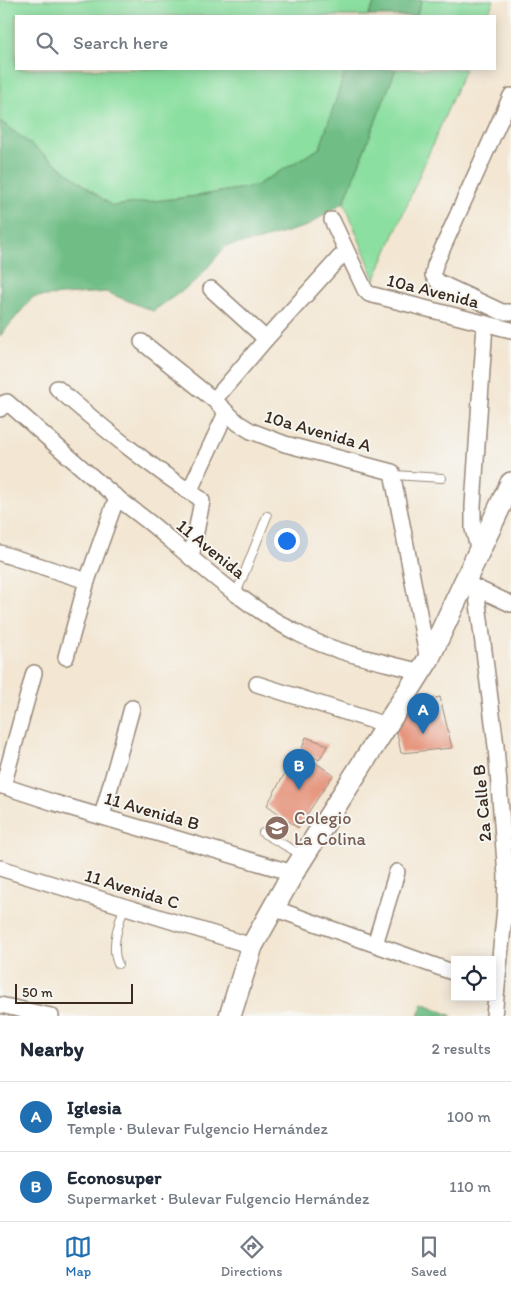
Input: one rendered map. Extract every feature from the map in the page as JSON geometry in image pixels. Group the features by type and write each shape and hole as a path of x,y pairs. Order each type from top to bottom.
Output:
{"street":[{"path":"511,96 435,265 433,275 438,282 446,286 502,312 511,312"},
{"name":"10a Avenida","path":"332,220 365,290 370,294 511,330"},
{"path":"214,400 266,339 340,258"},
{"path":"210,289 266,339"},
{"path":"479,551 473,529 472,506 485,324"},
{"name":"10a Avenida A","path":"142,342 214,400 226,413 244,427 285,444 390,471 394,475"},
{"path":"57,388 127,447 202,502 191,558"},
{"name":"11 Avenida","path":"4,406 236,594 274,620 301,635 344,652 424,666"},
{"path":"189,492 226,413"},
{"path":"394,475 424,666"},
{"path":"230,1016 252,946 299,865 424,666 470,585 479,551 511,483"},
{"path":"66,657 88,582 117,497"},
{"path":"0,553 88,582"},
{"path":"470,585 511,604"},
{"name":"2a Calle B","path":"470,585 496,746 504,851 505,908 496,980"},
{"path":"2,785 34,673"},
{"path":"257,684 386,726"},
{"path":"102,816 132,708"},
{"name":"11 Avenida B","path":"2,785 102,816 299,865"},
{"name":"11 Avenida C","path":"0,868 252,946"},
{"path":"375,944 397,872"},
{"path":"273,908 451,972"},
{"name":"2a Calle B","path":"494,1016 495,1001"},
{"path":"0,1005 51,1016"}],"lane":[{"path":"394,475 442,478"},
{"path":"236,594 267,516"},
{"path":"263,833 299,865"},
{"path":"118,964 114,948 124,907"}],"green space":[{"path":"0,0 376,0 368,15 15,15 15,70 346,70 320,148 255,186 197,196 112,206 0,121"},
{"path":"376,0 422,0 416,15 368,15"},
{"path":"422,0 494,0 487,15 416,15"},
{"path":"346,70 396,70 344,202 307,226 260,240 226,246 195,282 153,311 106,292 33,297 0,336 0,121 112,206 197,196 255,186 320,148"},
{"path":"396,70 465,70 375,279 344,202"},
{"path":"423,1003 452,1016 418,1016"}],"building":[{"path":"440,697 452,748 401,753 394,719 404,705"},
{"path":"306,737 328,745 319,760 302,749"},
{"path":"298,750 333,775 298,828 267,805"}],"place":[{"name":"Iglesia","path":"423,734"},
{"name":"Econosuper","path":"299,790"},
{"name":"Colegio La Colina","path":"277,828"}]}
